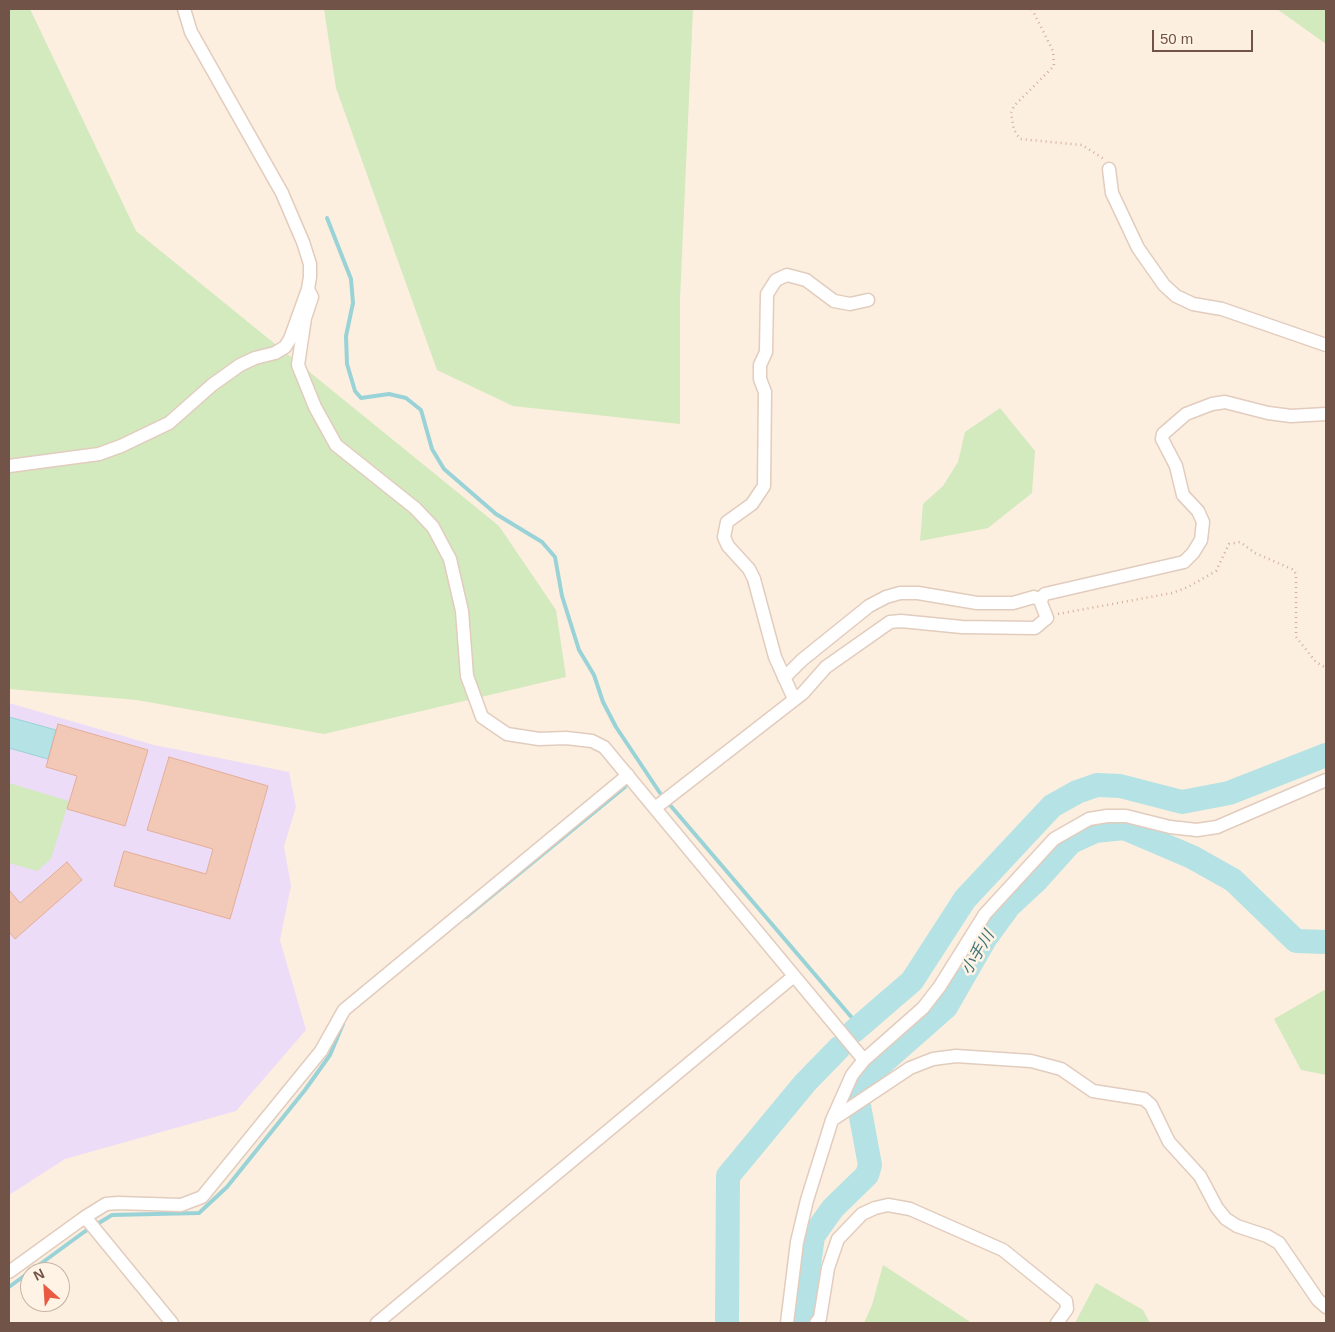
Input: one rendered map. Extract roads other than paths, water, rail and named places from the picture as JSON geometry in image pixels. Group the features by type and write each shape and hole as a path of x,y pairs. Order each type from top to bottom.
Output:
{"street":[{"path":"9,466 99,454 121,446 169,423 212,385 240,365 285,347 308,289 310,264 282,192 191,32 184,9"},
{"path":"1109,169 1112,193 1138,248 1164,285 1176,296 1193,304 1222,310 1326,345"},
{"path":"794,699 775,657 754,579 749,569 728,546 724,537 727,522 752,504 764,486 765,392 760,379 760,364 766,352 766,294 776,280 787,275 806,280 834,301 850,304 868,300"},
{"path":"308,289 312,297 305,318 298,364 315,407 336,445 415,508 433,527 450,559 462,611 467,676 482,717 507,734 539,739 566,738 592,741 604,746 864,1060"},
{"path":"1041,600 1045,594 1051,592 1184,562 1193,553 1201,540 1203,522 1198,511 1183,495 1176,466 1162,440 1163,434 1186,414 1212,404 1225,402 1236,403 1268,413 1291,416 1326,414"},
{"path":"784,678 802,660 869,606 886,596 900,593 918,593 977,603 1013,603 1034,598 1041,600"},
{"path":"655,808 804,693 826,667 890,622 901,621 962,627 1035,628 1047,618 1041,600"},
{"path":"9,1272 89,1223 106,1204 181,1205 202,1197 321,1050 344,1010 628,776"},
{"path":"787,1323 797,1242 807,1200 832,1120 842,1095 864,1060 923,1008 940,986 985,914 1054,839 1072,826 1089,819 1107,816 1126,816 1170,827 1197,830 1217,827 1326,780"},
{"path":"377,1323 794,976"},
{"path":"832,1120 910,1068 933,1058 956,1056 1031,1061 1061,1069 1093,1091 1144,1099 1151,1105 1169,1142 1200,1176 1217,1208 1226,1219 1237,1226 1267,1236 1279,1243 1318,1300 1326,1307"},
{"path":"816,1323 820,1318 828,1268 838,1239 862,1214 888,1205 910,1209 1003,1250 1066,1301 1067,1309 1057,1323"},
{"path":"89,1223 172,1323"}],"water":[{"path":"9,717 56,730 48,759 9,748"}],"waterway":[{"path":"327,218 351,279 353,303 346,336 347,364 355,391 361,398 389,394 406,398 421,410 432,449 444,469 496,514 542,542 555,557 562,596 579,650 594,675 603,702 616,727 660,793"},
{"path":"854,1031 912,981 965,899 1052,806 1077,792 1097,785 1120,786 1182,802 1229,793 1326,755"},
{"path":"466,917 625,787"},
{"path":"670,805 859,1026"},
{"name":"小手川","path":"801,1323 813,1236 833,1208 867,1175 870,1165 857,1095 863,1080 946,1007 985,939 1009,906 1036,881 1071,842 1095,831 1124,828 1192,857 1233,880 1296,941 1326,942"},
{"path":"9,1287 84,1232 112,1215 199,1213 227,1187 305,1090 330,1055 343,1024"},
{"path":"727,1323 728,1176 805,1083 839,1048"}]}
